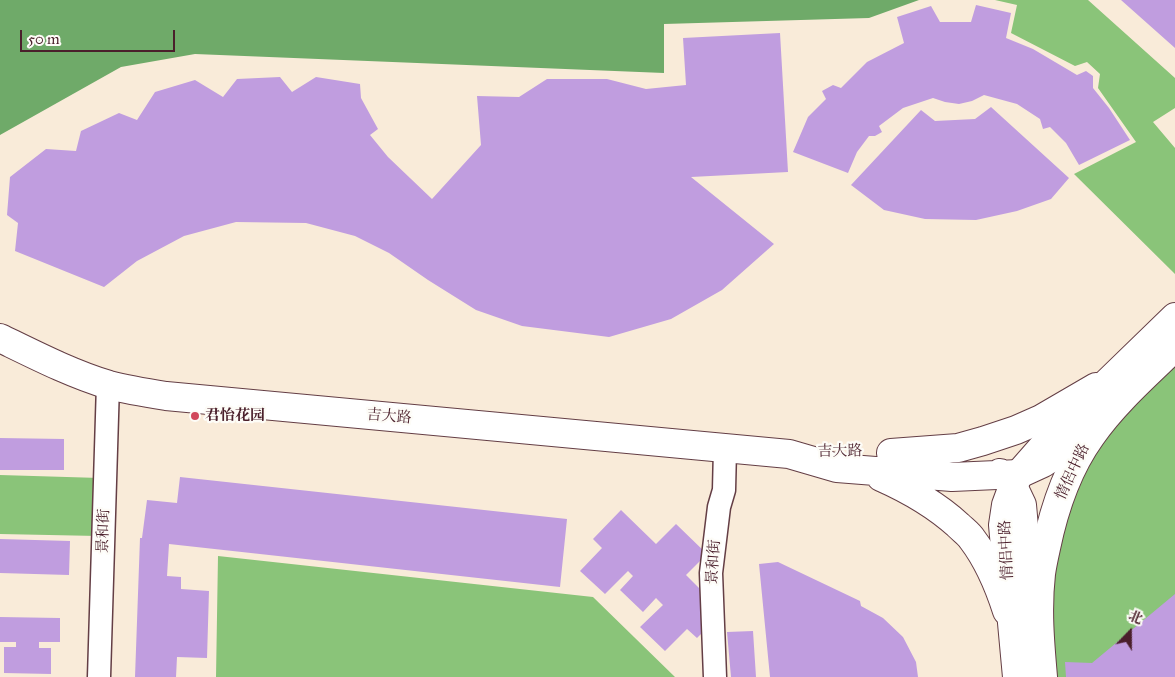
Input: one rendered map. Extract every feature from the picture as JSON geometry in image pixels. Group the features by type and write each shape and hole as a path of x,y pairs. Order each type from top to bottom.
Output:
{"main road":[{"path":"1011,478 1175,317"},
{"name":"吉大路","path":"0,338 69,370 108,384 166,396 789,454 839,450 890,453"},
{"name":"情侶中路","path":"1026,630 1058,504 1076,459 1108,414 1175,347"},
{"path":"890,453 958,448 990,439 1041,419 1117,375"},
{"path":"1011,478 1043,464 1108,414"},
{"path":"890,453 954,460 994,468 1011,478 1022,505 1030,595 1026,630 1017,677"},
{"name":"吉大路","path":"789,454 837,468 952,477 1011,478"},
{"path":"866,470 921,498 948,516 971,537 1026,630 1043,677"}],"street":[{"name":"景和街","path":"99,677 108,384"},
{"name":"景和街","path":"715,677 711,573 719,507 724,490 725,448"}],"green space":[{"path":"0,0 919,0 869,18 664,24 664,73 195,54 121,67 0,135"},
{"path":"995,0 1088,0 1175,78 1175,108 1153,122 1175,148 1175,274 1074,174 1136,142 1098,88 1100,74 1087,62 1075,66 1011,33 1017,5"},
{"path":"1175,356 1175,677 1049,677 1051,550 1087,451"},
{"path":"0,475 100,478 98,536 0,534"},
{"path":"218,556 593,597 675,677 216,677"}],"building":[{"path":"1121,0 1175,0 1175,48"},
{"path":"976,5 1011,13 1006,38 1033,49 1077,75 1086,71 1093,76 1093,88 1130,140 1079,165 1066,143 1050,127 1043,129 1040,119 1017,104 984,95 972,101 959,104 933,98 903,108 879,126 882,132 875,136 869,136 857,152 848,173 793,152 808,117 826,99 822,91 833,85 841,88 867,62 904,43 897,17 931,6 940,22 971,22"},
{"path":"780,33 788,172 691,177 774,244 722,290 671,319 609,337 522,326 476,310 389,253 355,236 306,223 236,222 184,236 137,261 104,287 15,251 18,223 7,215 10,177 46,149 76,151 81,131 119,113 137,120 155,92 195,80 223,97 237,79 280,77 292,92 316,77 360,84 361,98 378,129 370,135 388,157 432,199 481,145 477,96 519,97 547,79 607,79 646,89 686,85 683,38"},
{"path":"991,107 1069,178 1051,199 1017,211 976,220 925,219 884,210 851,185 921,110 935,121 975,119"},
{"path":"0,438 64,439 64,470 0,470"},
{"path":"180,477 567,519 560,587 169,544 167,576 181,577 181,589 209,591 207,658 177,657 176,677 135,677 140,538 142,538 147,500 177,503"},
{"path":"621,510 656,544 676,524 707,554 686,575 723,612 697,638 687,629 665,651 640,627 663,605 656,598 643,612 620,590 633,576 628,571 605,594 580,571 602,548 593,539"},
{"path":"0,539 70,541 69,575 0,573"},
{"path":"778,562 860,601 861,606 883,618 903,637 916,662 918,677 770,677 759,564"},
{"path":"1175,594 1175,677 1066,677 1065,662 1092,663"},
{"path":"0,617 60,618 60,642 39,642 39,648 51,648 51,674 4,673 4,647 16,647 16,642 0,642"},
{"path":"753,631 756,677 731,677 727,632"}],"place":[{"name":"君怡花园","path":"195,416"}]}
